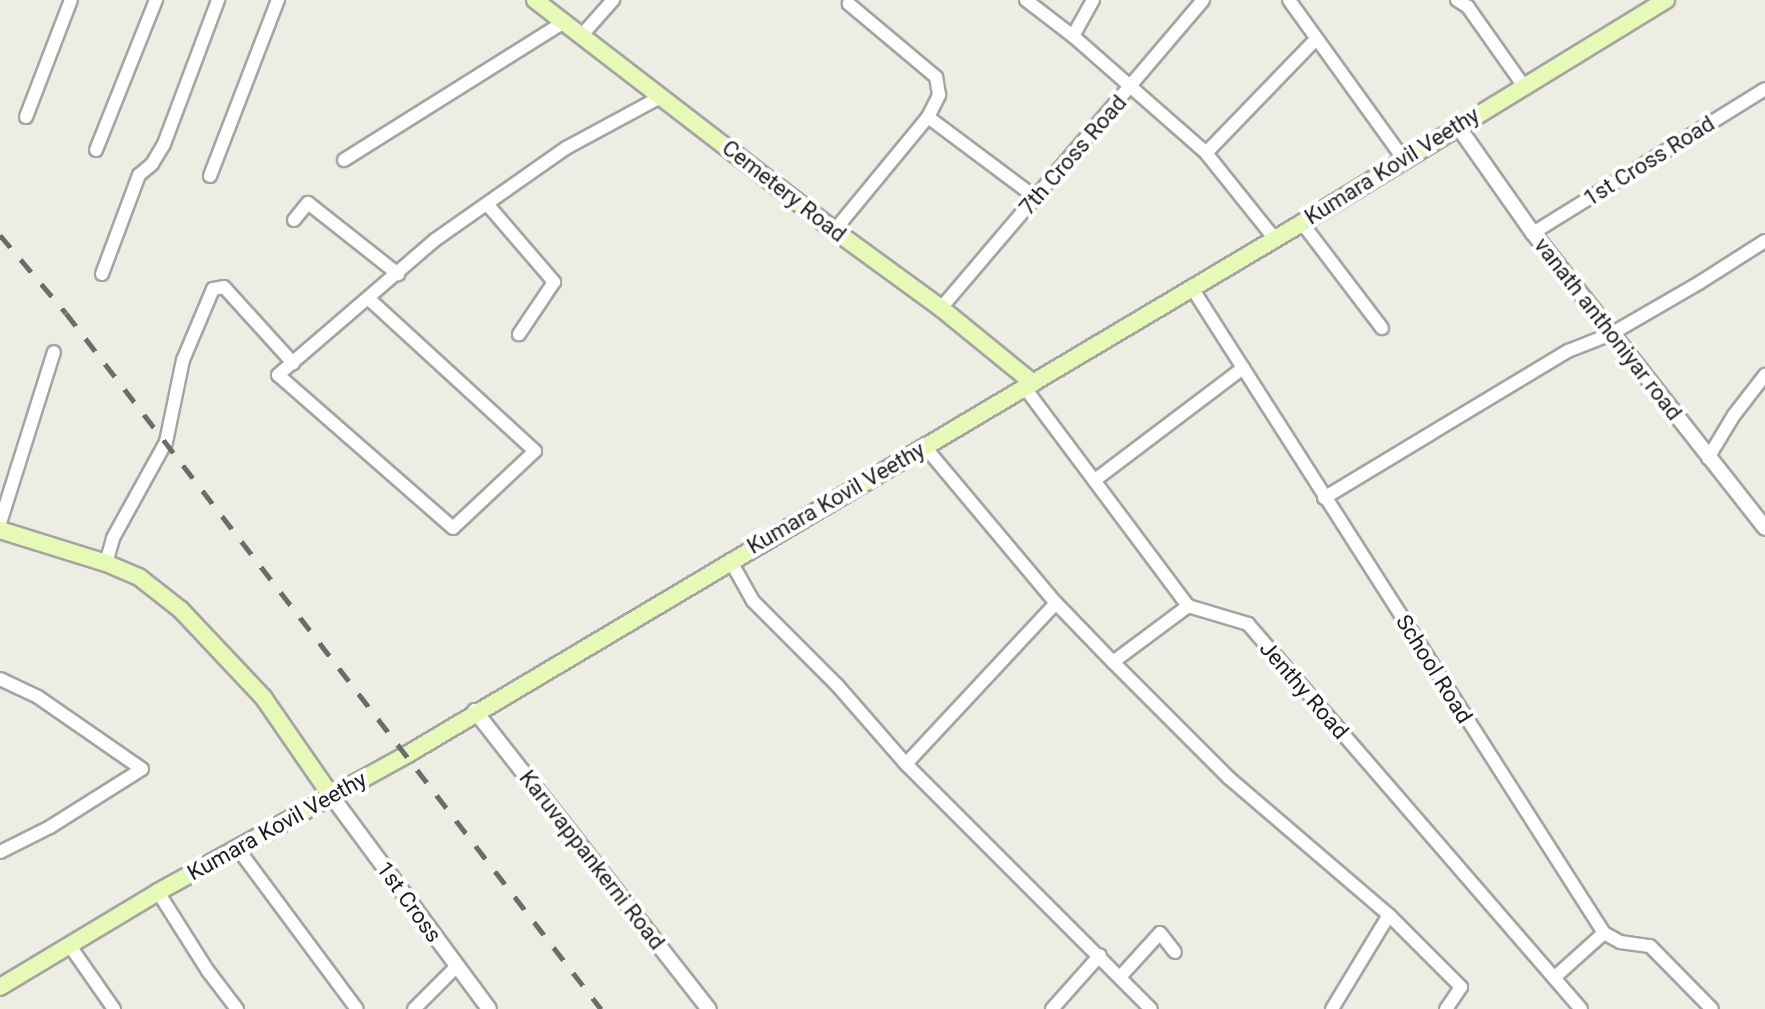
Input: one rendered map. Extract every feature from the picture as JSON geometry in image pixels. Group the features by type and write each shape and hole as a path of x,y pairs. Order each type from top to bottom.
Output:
{"main road":[{"name":"Cemetery Road","path":"535,0 834,231 941,308 1029,386"},
{"name":"Kumara Kovil Veethy","path":"0,987 158,892 330,794 408,754 475,711 1302,223 1403,158 1666,0"},
{"path":"0,530 106,563 139,577 181,610 263,697 330,794"}],"street":[{"path":"26,117 71,0"},
{"path":"96,150 156,0"},
{"path":"102,274 139,175 152,164 164,144 218,0"},
{"path":"210,176 278,0"},
{"path":"582,35 613,0"},
{"path":"1026,0 1073,36 1206,153 1275,239"},
{"path":"1073,36 1093,0"},
{"name":"7th Cross Road","path":"941,308 1203,0"},
{"path":"1289,0 1403,158"},
{"path":"1457,0 1468,7 1523,85"},
{"path":"834,231 928,117 939,95 936,77 849,4"},
{"path":"344,160 564,22"},
{"path":"1206,153 1316,39"},
{"name":"1st Cross Road","path":"1533,233 1765,89"},
{"path":"369,299 535,451 453,528 278,375 435,240 566,148 662,96"},
{"path":"928,117 1035,197"},
{"name":"vanath anthoniyar road","path":"1457,125 1533,233 1765,528"},
{"path":"294,220 308,203 398,274"},
{"path":"487,204 554,282 519,334"},
{"path":"1302,223 1382,328"},
{"path":"1324,498 1568,351 1611,334 1765,241"},
{"path":"106,563 113,538 166,442 183,360 213,289 224,287 293,363"},
{"name":"School Road","path":"1192,288 1604,933"},
{"path":"0,523 54,352"},
{"path":"1095,480 1243,368"},
{"path":"1708,458 1734,415 1765,375"},
{"path":"1029,386 1188,606 1113,662"},
{"path":"925,447 1056,603 1113,662 1229,778 1389,915 1461,987 1446,1009"},
{"path":"730,560 753,601 837,685 906,764 1151,1009"},
{"path":"906,764 1056,603"},
{"name":"Jenthy Road","path":"1188,606 1248,624 1527,947 1556,976 1581,1009"},
{"path":"0,679 38,697 142,769 50,827 0,852"},
{"name":"Karuvappankerni Road","path":"475,711 709,1009"},
{"name":"1st Cross","path":"330,794 489,1009"},
{"path":"238,849 357,1009"},
{"path":"158,892 237,1009"},
{"path":"1332,1009 1389,915"},
{"path":"1120,977 1160,933 1175,952"},
{"path":"1556,976 1604,933 1620,942 1650,946 1712,1009"},
{"path":"70,946 114,1009"},
{"path":"1052,1009 1100,955"},
{"path":"414,1009 456,967"}],"railway":[{"path":"0,235 66,313 601,1009"}]}
